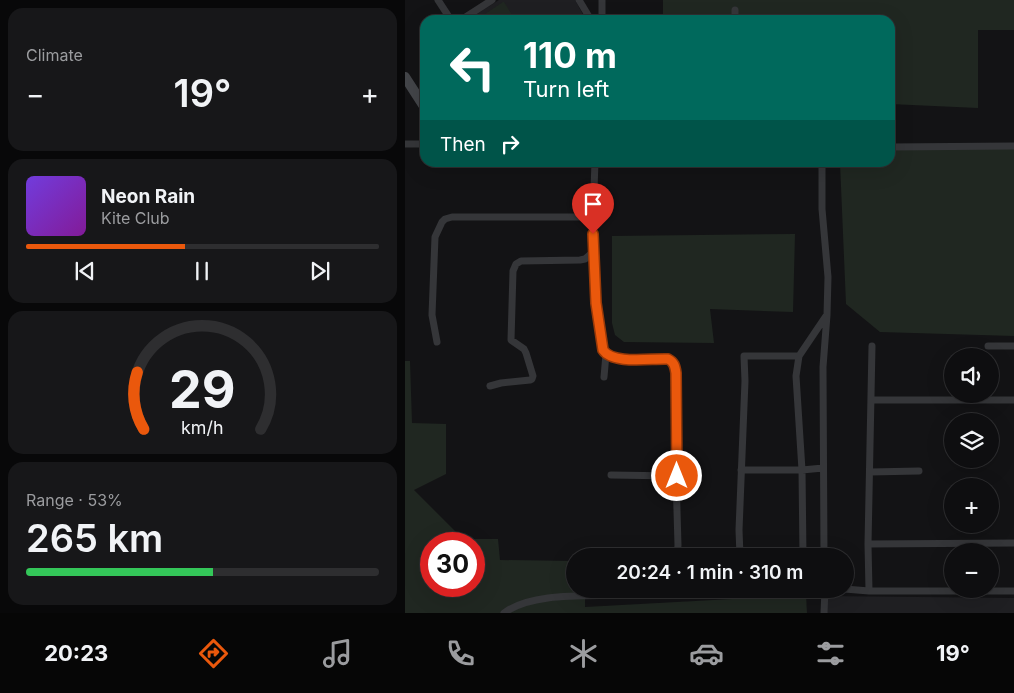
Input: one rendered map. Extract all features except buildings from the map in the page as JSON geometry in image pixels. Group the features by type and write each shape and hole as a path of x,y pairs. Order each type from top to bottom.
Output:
{"street":[{"path":"438,0 448,15"},
{"path":"469,15 492,0"},
{"path":"579,0 588,15"},
{"path":"602,0 602,15"},
{"path":"735,10 735,15"},
{"path":"405,77 420,100"},
{"path":"405,144 420,144"},
{"path":"895,147 1014,146"},
{"path":"595,167 593,252 596,303 601,340 606,354 604,377"},
{"path":"822,167 822,210 828,277 823,367 824,548"},
{"path":"437,342 432,315 435,237 439,226 445,218 593,217"},
{"path":"490,386 530,380 533,376 526,353 521,346 511,340 513,271 516,264 521,262 580,260 593,252"},
{"path":"803,548 802,470 796,376 799,356 827,315"},
{"path":"869,591 868,544 872,346"},
{"path":"988,346 1014,346"},
{"path":"606,354 637,360 668,359 673,362 676,373 678,548"},
{"path":"740,548 745,381 744,356 799,356"},
{"path":"871,400 1014,400"},
{"path":"741,470 823,468"},
{"path":"870,472 919,471"},
{"path":"611,475 677,476"},
{"path":"868,544 1014,543"},
{"path":"854,589 869,591 1014,590"},
{"path":"504,613 533,600 566,597"},
{"path":"824,613 825,598"}],"shaded area":[{"path":"499,0 575,0 583,15 475,15"},
{"path":"663,0 1014,0 1014,30 978,30 978,108 895,104 895,15 663,15"},
{"path":"503,2 512,15 484,15"},
{"path":"1014,147 1014,336 880,332 846,304 840,167 895,167 895,149"},
{"path":"795,234 793,312 710,309 714,343 624,342 615,335 612,323 612,236"},
{"path":"405,361 410,361 412,423 446,424 446,474 414,490 456,532 420,532 420,597 485,597 485,539 498,539 500,560 566,561 566,598 585,598 585,607 751,598 806,598 807,613 405,613"},
{"path":"854,596 1014,598 1014,613 823,613 823,598 854,598"}],"route":[{"path":"593,234 596,303 603,350 606,354 620,358 637,360 668,359 673,362 675,367 677,476"}]}
